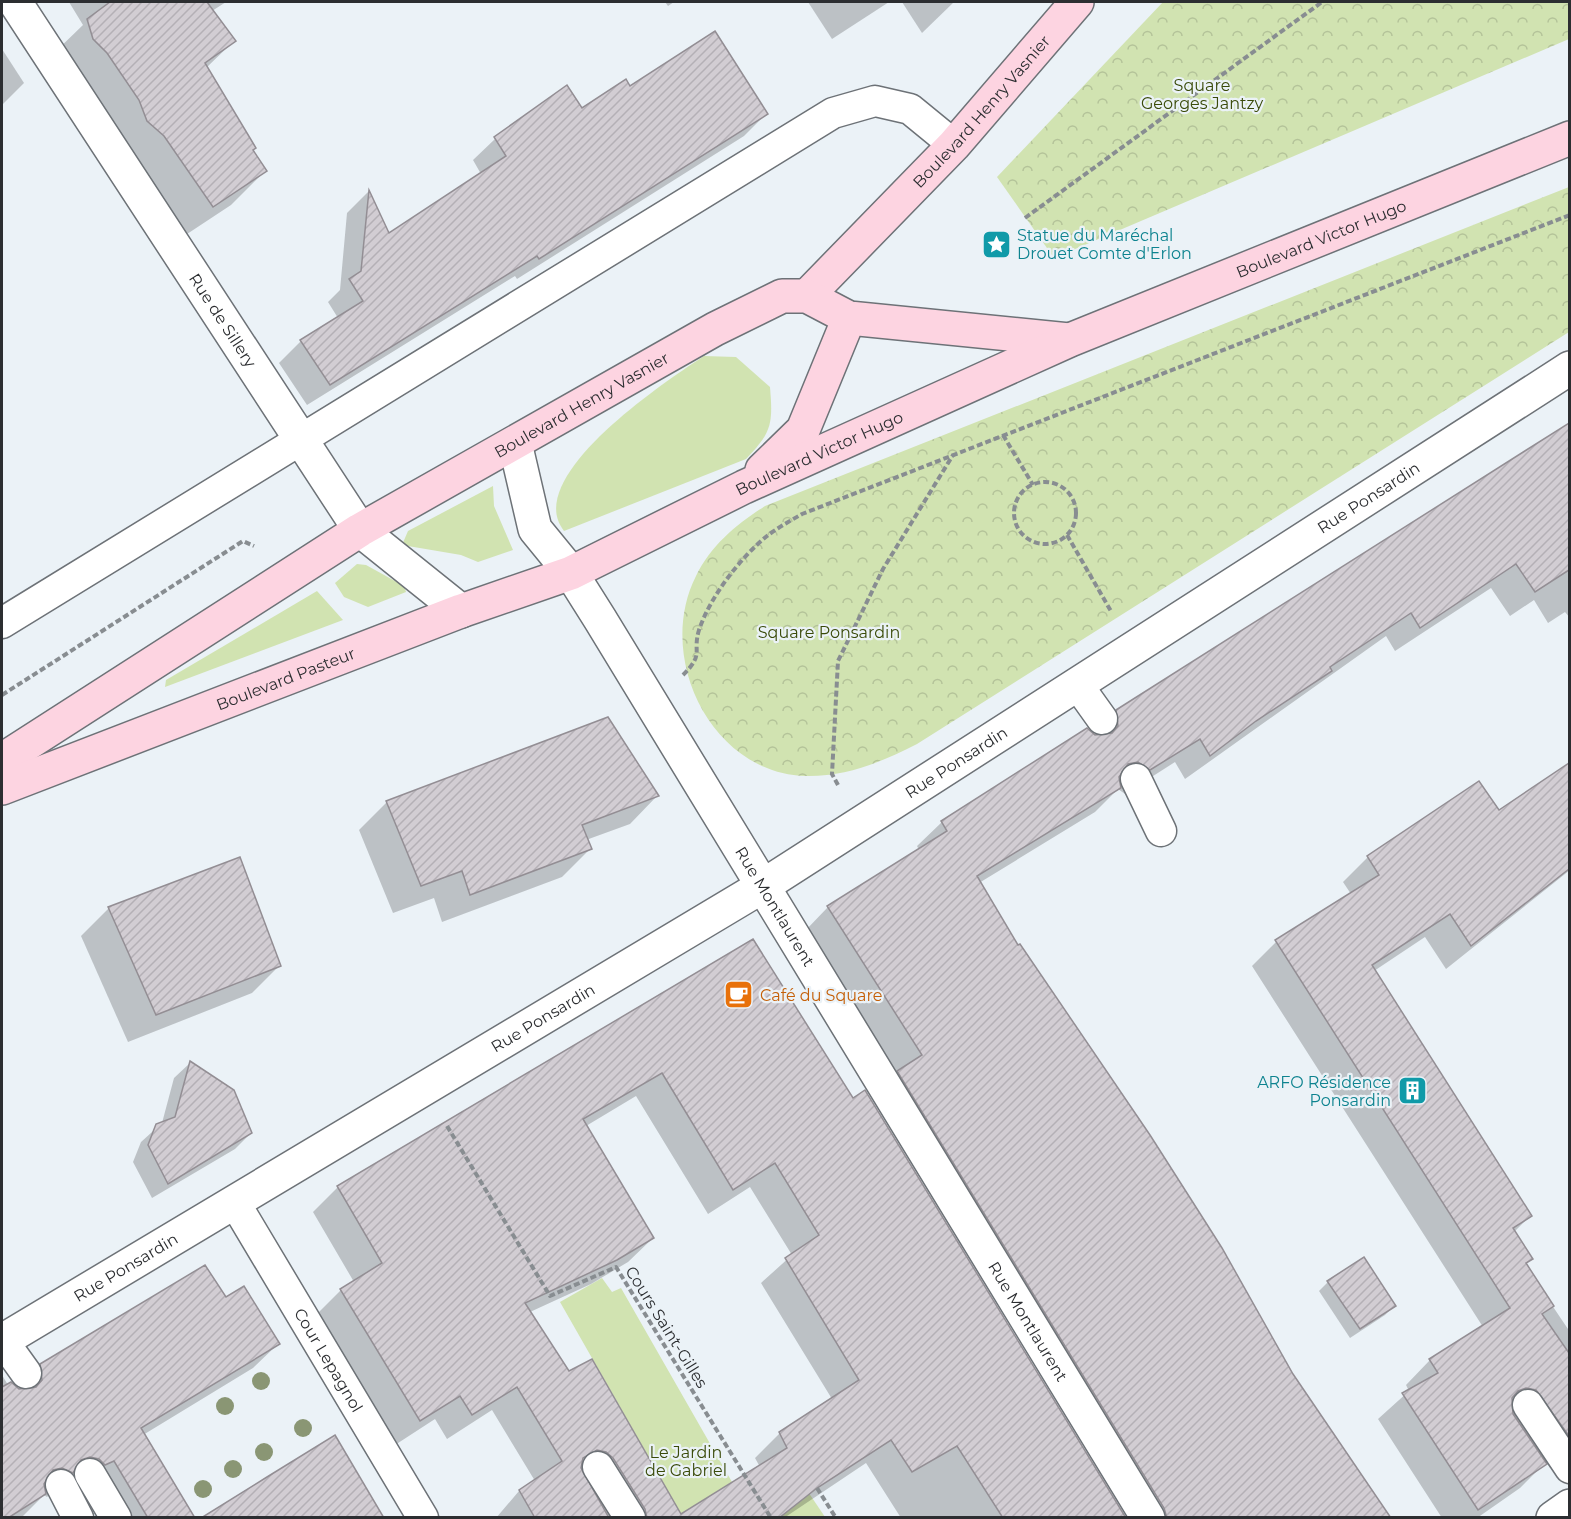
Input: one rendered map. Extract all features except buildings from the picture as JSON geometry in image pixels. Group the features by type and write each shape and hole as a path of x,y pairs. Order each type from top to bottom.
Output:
{"main road":[{"name":"Boulevard Henry Vasnier","path":"360,530 715,329 782,296 807,296 954,145 1077,2"},
{"name":"Boulevard Victor Hugo","path":"571,573 744,487 1070,340 1569,138"},
{"path":"744,487 803,430 849,318 807,296"},
{"name":"Boulevard Victor Hugo","path":"849,318 1070,340"},
{"path":"2,760 360,530"},
{"name":"Boulevard Pasteur","path":"2,788 461,611 571,573"}],"street":[{"name":"Rue de Sillery","path":"15,2 360,530 461,611"},
{"name":"Rue Ponsardin","path":"2,1341 763,886 1569,368"},
{"name":"Rue Montlaurent","path":"515,443 535,529 571,573 1148,1518"},
{"path":"1553,1518 1569,1506"}],"lane":[{"path":"2,624 833,113 875,101 910,109 954,145"},
{"path":"1077,684 1102,719"},
{"path":"1136,779 1161,831"},
{"name":"Cour Lepagnol","path":"235,1203 423,1518"},
{"name":"Rue Ponsardin","path":"2,1341 26,1373"},
{"path":"1528,1405 1569,1468"},
{"path":"598,1467 630,1518"},
{"path":"90,1474 116,1518"},
{"path":"61,1485 78,1518"}],"path":[{"path":"1025,218 1322,2"},
{"path":"652,705 696,662 699,630 735,570 766,537 802,514 1569,214"},
{"path":"1003,435 1033,485"},
{"path":"857,825 832,774 838,661 883,569 953,455"},
{"path":"1054,483 1071,495 1077,516 1067,535 1048,544 1030,540 1017,526 1015,507 1018,497 1033,485 1054,483"},
{"path":"1067,535 1114,616"},
{"path":"2,695 243,541 305,566"},
{"name":"Cours Saint-Gilles","path":"442,1118 550,1296 616,1267 771,1518"},
{"path":"817,1488 836,1518"}],"green space":[{"name":"Square Georges Jantzy","path":"1163,2 1569,2 1569,39 1054,258 997,177"},
{"name":"Square Ponsardin","path":"1569,187 1569,332 917,744 890,757 849,771 805,776 772,770 743,755 718,733 700,705 688,674 683,641 685,608 696,576 709,555 735,528 765,506"},
{"path":"704,356 736,357 770,387 771,419 761,442 746,459 564,531 556,509 562,484 579,458 632,408"},
{"path":"493,486 494,506 513,550 478,562 461,555 402,545 408,531"},
{"path":"357,564 366,565 404,586 406,592 368,607 344,597 335,583"},
{"path":"317,591 343,620 165,687 166,680"},
{"name":"Le Jardin de Gabriel","path":"602,1278 612,1292 621,1288 732,1482 681,1514 560,1302"},
{"path":"790,1465 825,1517 778,1517"}],"place":[{"name":"Statue du Maréchal Drouet Comte d'Erlon","path":"996,244"},
{"name":"Café du Square","path":"739,995"},
{"name":"ARFO Résidence Ponsardin","path":"1412,1091"}]}
